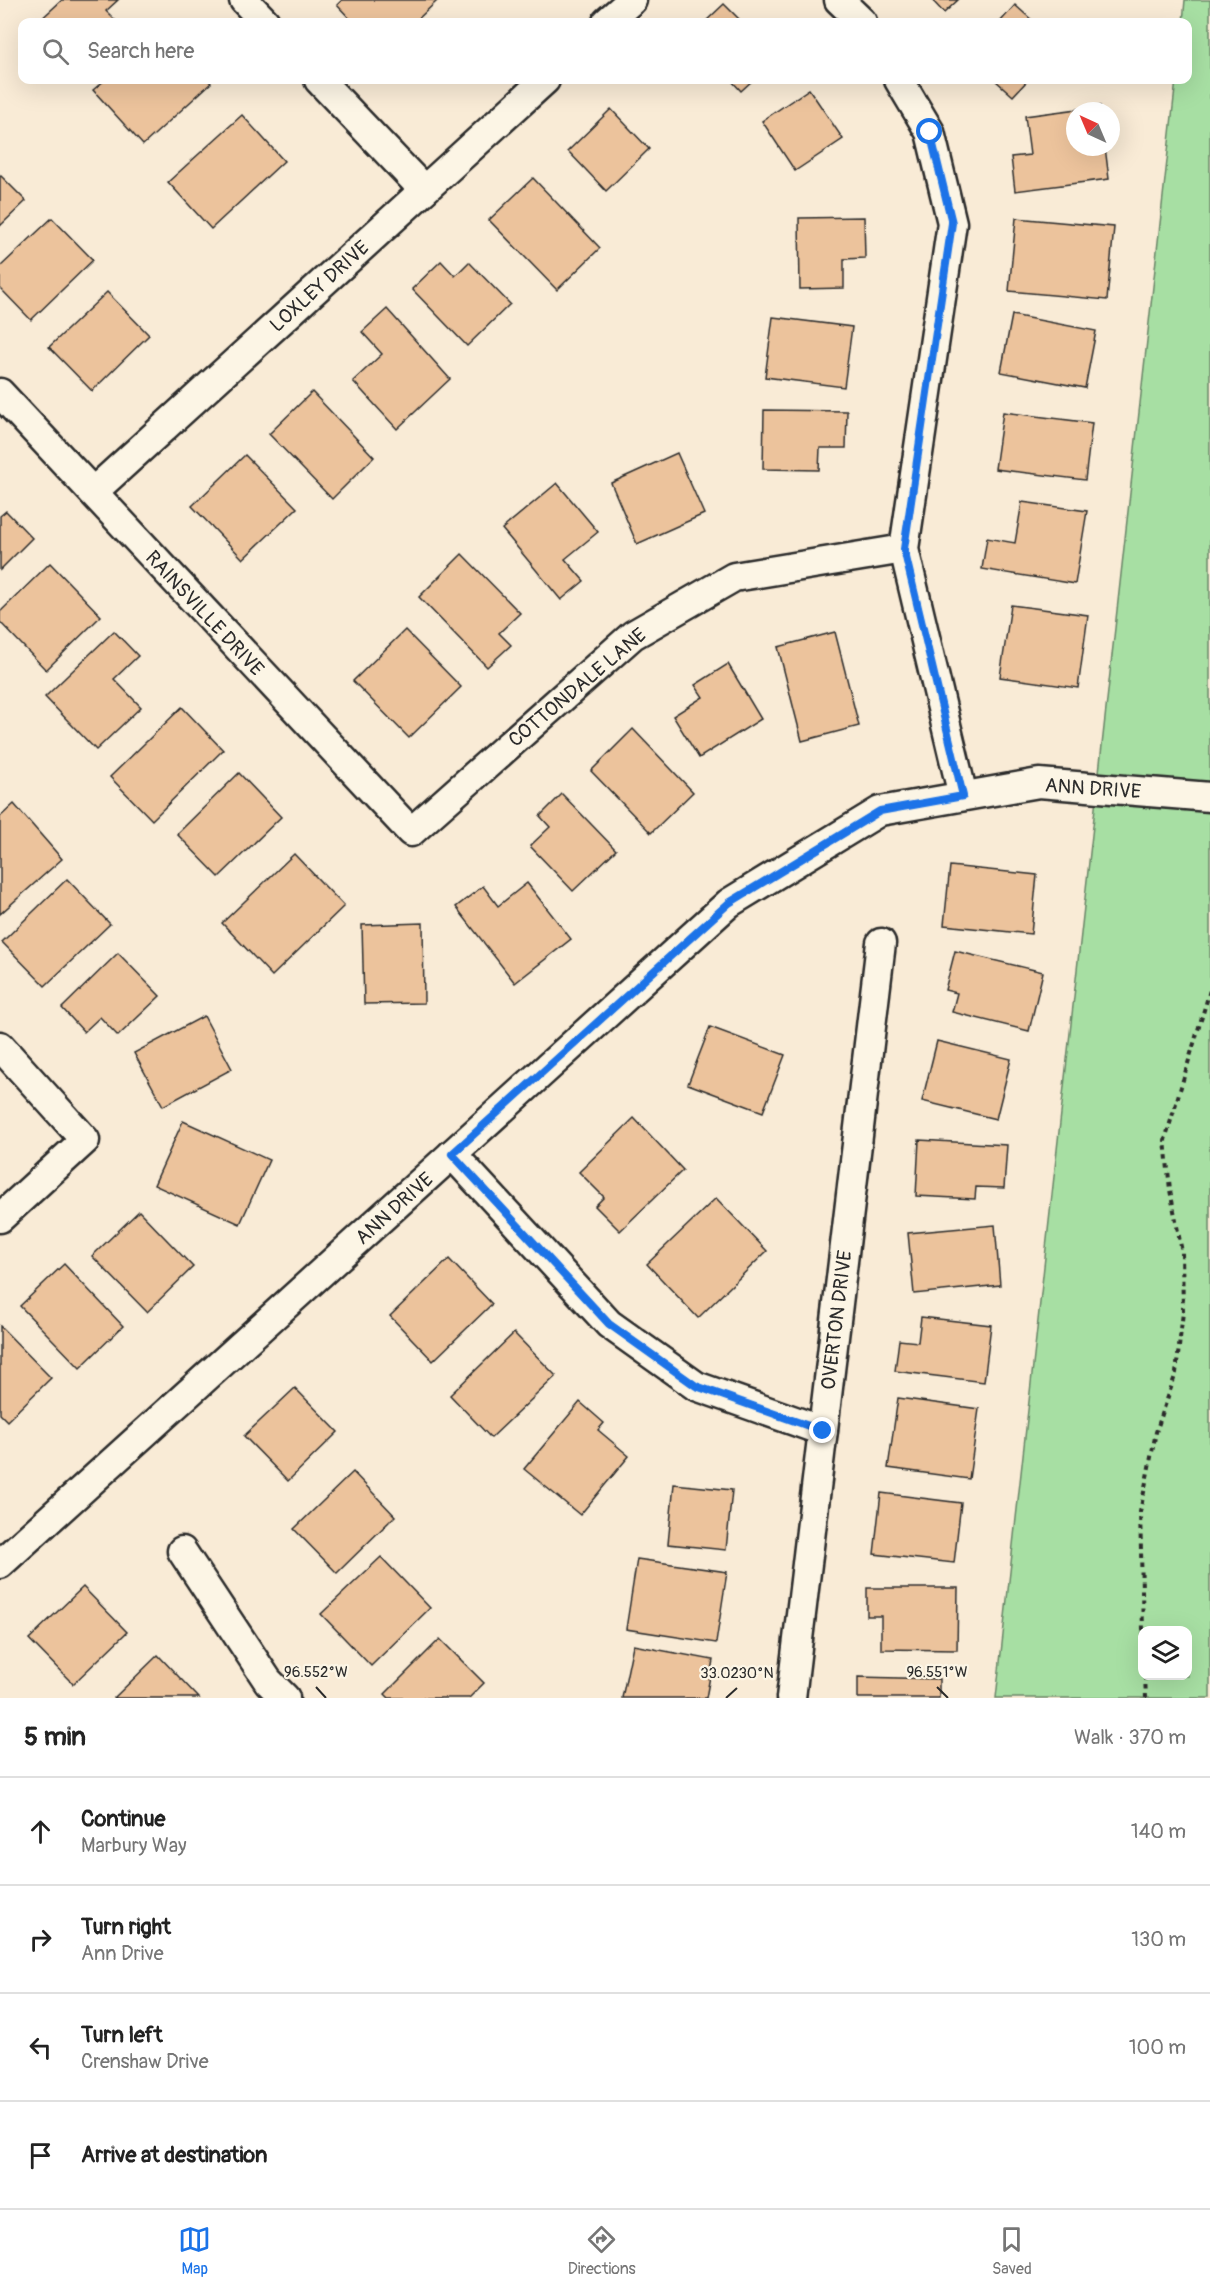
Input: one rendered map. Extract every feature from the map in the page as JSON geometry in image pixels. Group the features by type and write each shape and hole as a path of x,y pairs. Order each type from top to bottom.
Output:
{"street":[{"path":"244,0 261,18"},
{"path":"612,18 632,0"},
{"path":"839,0 858,18"},
{"path":"323,84 424,190"},
{"name":"LOXLEY DRIVE","path":"93,492 541,84"},
{"path":"901,84 930,132 952,223 904,549 963,796"},
{"name":"RAINSVILLE DRIVE","path":"0,393 411,832"},
{"name":"COTTONDALE LANE","path":"411,832 633,635 734,577 904,549"},
{"name":"ANN DRIVE","path":"0,1564 729,903 880,811 1040,783 1210,797"},
{"name":"OVERTON DRIVE","path":"791,1698 881,943"},
{"path":"0,1046 85,1140 0,1218"},
{"path":"452,1154 609,1324 696,1386 823,1431"},
{"path":"182,1551 268,1681 285,1698"}],"path":[{"path":"1143,1626 1140,1512 1156,1432 1176,1373 1183,1312 1182,1252 1170,1190 1165,1140 1210,990"},
{"path":"1145,1680 1146,1698"}],"green space":[{"path":"1185,0 1210,0 1210,1698 996,1698 1176,84 1192,84 1192,18 1183,18"}],"building":[{"path":"62,0 118,0 106,11 113,18 42,18"},
{"path":"342,0 438,0 419,18 349,18 337,5"},
{"path":"932,0 958,0 944,13"},
{"path":"724,4 738,18 709,18"},
{"path":"1015,5 1030,18 1004,18"},
{"path":"100,84 210,84 143,145 93,90"},
{"path":"735,84 749,84 741,91"},
{"path":"1000,84 1024,84 1013,96"},
{"path":"809,89 843,139 795,171 762,121"},
{"path":"611,109 649,149 606,191 568,151"},
{"path":"1066,111 1066,156 1106,156 1109,179 1015,191 1011,157 1030,155 1025,116"},
{"path":"242,115 284,161 211,229 168,182"},
{"path":"0,175 26,201 0,226"},
{"path":"533,178 600,248 557,290 489,220"},
{"path":"864,217 865,258 844,259 844,288 800,289 799,218"},
{"path":"52,218 93,260 31,320 0,288 0,267"},
{"path":"1016,218 1114,227 1107,300 1009,291"},
{"path":"441,261 455,276 469,262 510,304 467,346 412,289"},
{"path":"107,292 149,335 92,391 49,347"},
{"path":"387,309 450,379 397,429 353,381 382,354 362,332"},
{"path":"1012,315 1096,331 1085,388 1001,372"},
{"path":"773,317 852,327 844,387 765,377"},
{"path":"312,392 374,457 332,499 269,434"},
{"path":"764,410 847,411 846,448 820,448 819,470 763,469"},
{"path":"1003,412 1092,423 1085,480 995,469"},
{"path":"677,453 704,514 637,544 611,483"},
{"path":"245,455 297,508 243,559 192,506"},
{"path":"557,483 598,532 565,559 584,581 561,600 502,529"},
{"path":"1022,502 1087,511 1075,584 982,569 987,538 1015,543"},
{"path":"6,511 32,538 0,570 0,516"},
{"path":"462,554 520,613 499,633 511,645 487,667 419,597"},
{"path":"50,563 101,616 46,670 0,622 0,612"},
{"path":"1011,605 1088,615 1078,688 1000,677"},
{"path":"405,630 461,687 409,738 353,681"},
{"path":"114,631 138,656 114,679 141,707 96,750 45,697"},
{"path":"835,632 859,726 802,741 778,647"},
{"path":"728,664 761,719 699,758 673,716 703,697 695,685"},
{"path":"182,707 223,750 152,820 110,777"},
{"path":"633,729 693,792 651,833 591,771"},
{"path":"239,773 281,817 219,877 177,834"},
{"path":"562,794 616,850 573,891 530,846 550,827 540,816"},
{"path":"14,804 62,859 0,914 0,817"},
{"path":"294,854 344,906 272,976 222,923"},
{"path":"950,866 1037,875 1031,934 944,925"},
{"path":"67,879 110,924 45,986 2,942"},
{"path":"527,883 571,939 515,983 456,907 483,886 498,906"},
{"path":"423,923 424,1003 364,1004 362,925"},
{"path":"955,951 1043,972 1029,1031 952,1012 957,993 945,990"},
{"path":"118,953 160,996 118,1036 100,1017 84,1032 62,1008"},
{"path":"204,1016 232,1069 163,1106 134,1053"},
{"path":"710,1027 785,1055 763,1112 688,1084"},
{"path":"937,1041 1011,1059 996,1119 922,1101"},
{"path":"634,1118 683,1170 620,1231 595,1206 604,1197 579,1172"},
{"path":"183,1121 269,1160 240,1224 154,1185"},
{"path":"919,1140 1007,1145 1004,1188 976,1187 975,1199 916,1196"},
{"path":"716,1198 767,1251 698,1318 647,1264"},
{"path":"139,1211 193,1267 147,1312 92,1256"},
{"path":"995,1225 1000,1285 914,1294 908,1233"},
{"path":"449,1259 492,1304 433,1361 390,1316"},
{"path":"64,1264 123,1326 80,1368 20,1306"},
{"path":"921,1317 991,1325 984,1382 895,1371 899,1340 918,1342"},
{"path":"0,1326 51,1378 7,1421 0,1414"},
{"path":"514,1333 556,1376 491,1438 450,1395"},
{"path":"295,1388 338,1432 288,1481 244,1436"},
{"path":"898,1398 979,1409 969,1479 888,1468"},
{"path":"580,1402 604,1423 598,1430 629,1456 580,1515 524,1469"},
{"path":"353,1472 395,1516 337,1573 294,1529"},
{"path":"674,1484 732,1490 726,1550 668,1544"},
{"path":"881,1493 961,1503 954,1563 874,1554"},
{"path":"381,1557 430,1608 371,1666 321,1614"},
{"path":"637,1559 727,1572 716,1643 626,1629"},
{"path":"83,1587 127,1632 73,1684 29,1639"},
{"path":"867,1588 958,1588 957,1650 881,1649 881,1616 867,1616"},
{"path":"440,1639 484,1683 469,1698 389,1698 385,1694"},
{"path":"633,1645 713,1660 706,1698 622,1698"},
{"path":"158,1655 199,1698 114,1698"},
{"path":"858,1677 939,1679 939,1698 858,1698"}],"route":[{"path":"823,1431 696,1386 609,1324 452,1154 729,903 880,811 963,796 904,549 952,223 930,132"}]}
